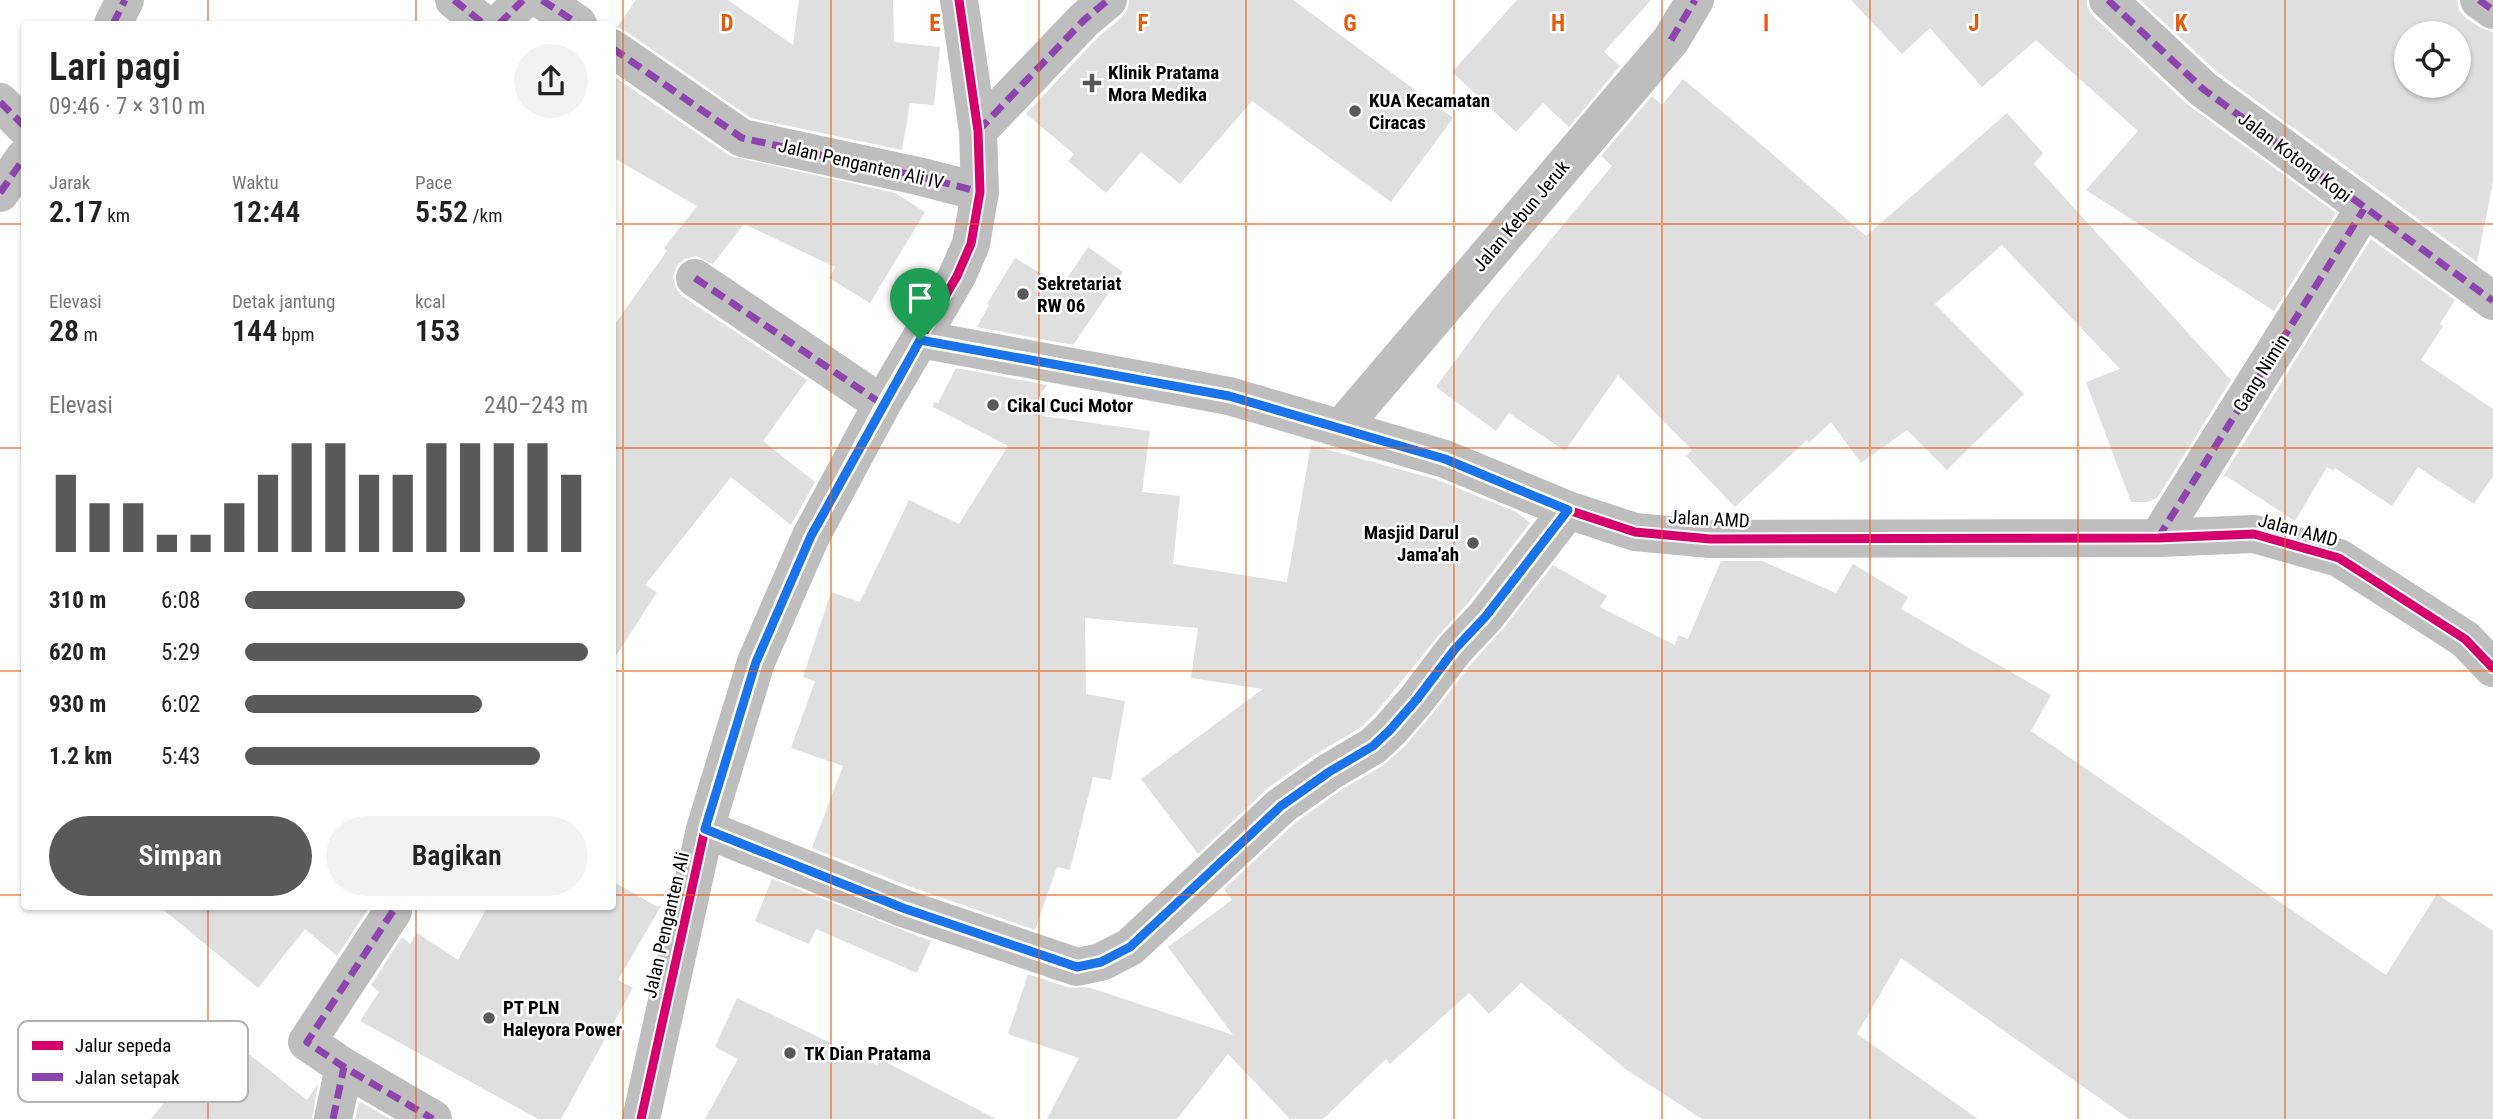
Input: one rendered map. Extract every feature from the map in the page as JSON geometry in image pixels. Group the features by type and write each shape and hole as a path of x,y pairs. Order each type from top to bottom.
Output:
{"street":[{"path":"114,21 125,0"},
{"path":"454,0 480,21"},
{"path":"502,21 523,0"},
{"path":"542,0 574,21"},
{"name":"Jalan Penganten Ali","path":"641,1119 705,829 756,662 811,536 882,404 957,276 971,244 980,192 978,131 959,0"},
{"path":"978,131 1084,20 1108,0"},
{"name":"Jalan Kebun Jeruk","path":"1341,428 1671,40 1695,0"},
{"name":"Jalan Kotong Kopi","path":"2108,0 2203,89 2493,301"},
{"path":"2479,0 2493,10"},
{"name":"Jalan Penganten Ali IV","path":"616,51 742,138 980,192"},
{"path":"0,102 21,122"},
{"path":"0,193 21,162"},
{"name":"Gang Nimin","path":"2158,538 2364,209"},
{"path":"695,278 882,404"},
{"name":"Jalan AMD","path":"920,340 1229,396 1445,459 1568,510 1635,532 1710,539 2158,538 2254,534 2339,558 2465,639 2491,662"},
{"path":"705,829 903,908 1077,967 1101,962 1130,947 1281,806 1329,772 1373,746 1390,730 1455,649 1494,606 1568,510"},
{"path":"393,911 307,1042 433,1119"},
{"path":"332,1119 344,1067"}],"building":[{"path":"636,0 728,0 793,45 799,0 893,0 894,42 940,47 934,105 910,103 902,150 751,118 617,27"},
{"path":"1129,0 1293,0 1453,118 1391,202 1252,101 1180,184 1141,152 1106,193 1068,161 1074,154 1026,114 1099,36 1122,17 1128,8"},
{"path":"1517,0 1651,0 1604,52 1620,66 1569,127 1543,103 1516,132 1452,72"},
{"path":"1851,0 2087,0 2087,7 2093,16 2188,105 2336,213 2274,311 2086,190 2138,131 2036,40 1982,87 1930,28 1902,54"},
{"path":"2140,0 2457,0 2459,10 2470,21 2394,21 2394,98 2471,98 2471,21 2493,32 2493,182 2477,262 2217,72"},
{"path":"616,78 730,156 895,193 925,212 870,303 829,278 835,267 744,224 713,264 696,256 677,265 673,277 682,296 807,380 763,441 815,482 791,525 731,477 645,585 657,592 616,656 616,322 667,251 664,248 697,206 616,159"},
{"path":"1683,79 1866,236 2007,113 2043,153 2034,164 2231,380 2157,498 2147,502 2131,502 2086,382 2120,369 2002,245 1935,304 2024,394 1947,470 1907,430 1861,463 1831,422 1809,443 1807,440 1735,507 1686,456 1692,450 1618,375 1565,451 1509,413 1496,431 1436,387 1495,307 1612,166 1601,156 1652,96 1662,105"},
{"path":"2371,239 2455,300 2440,324 2443,326 2421,360 2493,409 2493,476 2474,504 2418,467 2392,506 2335,468 2333,471 2327,467 2295,521 2226,476 2222,478"},
{"path":"1088,247 1123,272 1073,345 977,327 989,305 987,304 1015,258 1062,286"},
{"path":"956,368 1047,385 1040,395 1051,401 1043,416 1150,431 1142,492 1180,496 1173,564 1287,582 1311,445 1438,480 1516,512 1530,523 1469,602 1374,715 1360,728 1316,754 1268,788 1198,854 1141,779 1263,689 1191,678 1198,628 1085,618 1086,694 1125,701 1111,780 1093,777 1070,870 1057,867 1035,930 911,887 812,848 843,766 791,748 815,681 803,677 831,592 860,602 909,500 959,524 1008,446 933,407 934,402 938,403"},
{"path":"1721,561 1762,561 1836,593 1853,564 1908,597 1901,609 2051,695 2031,731 2386,975 2437,894 2493,931 2493,1119 2129,1119 1901,958 1857,1034 1978,1119 1702,1119 1627,1070 1521,983 1489,1014 1469,993 1390,1064 1386,1059 1323,1119 1290,1119 1228,1054 1177,1119 1047,1119 1079,1058 1008,1034 1028,974 1070,988 1088,987 1233,1035 1168,947 1232,900 1224,889 1295,823 1341,790 1384,765 1405,746 1553,565 1607,596 1600,607 1675,645 1678,635 1688,639"},
{"path":"772,879 931,941 917,973 816,929 809,944 755,921"},
{"path":"616,883 656,906 661,906 618,980 633,988 561,1119 538,1119 360,1021 379,992 371,985 402,937 410,944 417,933 458,960 486,910 616,910"},
{"path":"164,910 367,910 337,956 305,929 258,988"},
{"path":"737,998 877,1065 880,1059 996,1119 705,1119 738,1059 715,1047"},
{"path":"248,1053 307,1100 318,1084 312,1119 151,1119 165,1102 248,1102"},
{"path":"359,1101 390,1119 355,1119"}],"marked path":[{"path":"114,21 125,0"},
{"path":"454,0 480,21"},
{"path":"502,21 523,0"},
{"path":"542,0 574,21"},
{"path":"978,131 1084,20 1108,0"},
{"path":"1671,40 1695,0"},
{"path":"2108,0 2203,89 2493,301"},
{"path":"2479,0 2493,10"},
{"path":"616,51 742,138 980,192"},
{"path":"0,102 21,123"},
{"path":"0,193 21,162"},
{"path":"2158,538 2364,209"},
{"path":"695,278 882,404"},
{"path":"705,829 903,908 1077,967 1101,962 1130,947 1281,806 1329,772 1373,746 1390,730 1455,649 1486,616 1568,510"},
{"path":"393,911 307,1042 433,1119"},
{"path":"333,1119 344,1067"}],"cycle path":[{"path":"641,1119 705,829 756,662 811,536 882,404 957,276 971,244 980,192 978,131 959,0"},
{"path":"920,339 1229,396 1445,459 1568,510 1635,532 1710,539 2158,538 2254,534 2339,558 2465,639 2493,668"}],"place":[{"name":"Klinik Pratama Mora Medika","path":"1092,83"},
{"name":"KUA Kecamatan Ciracas","path":"1355,111"},
{"name":"Sekretariat RW 06","path":"1023,294"},
{"name":"Cikal Cuci Motor","path":"993,405"},
{"name":"Masjid Darul Jama'ah","path":"1473,543"},
{"name":"PT PLN Haleyora Power","path":"489,1018"},
{"name":"TK Dian Pratama","path":"790,1053"}],"route":[{"path":"920,340 1229,396 1445,459 1568,510 1486,616 1455,649 1417,699 1373,746 1329,772 1281,806 1130,947 1101,962 1077,967 903,908 705,829 756,662 811,536 882,404 920,340"}]}
